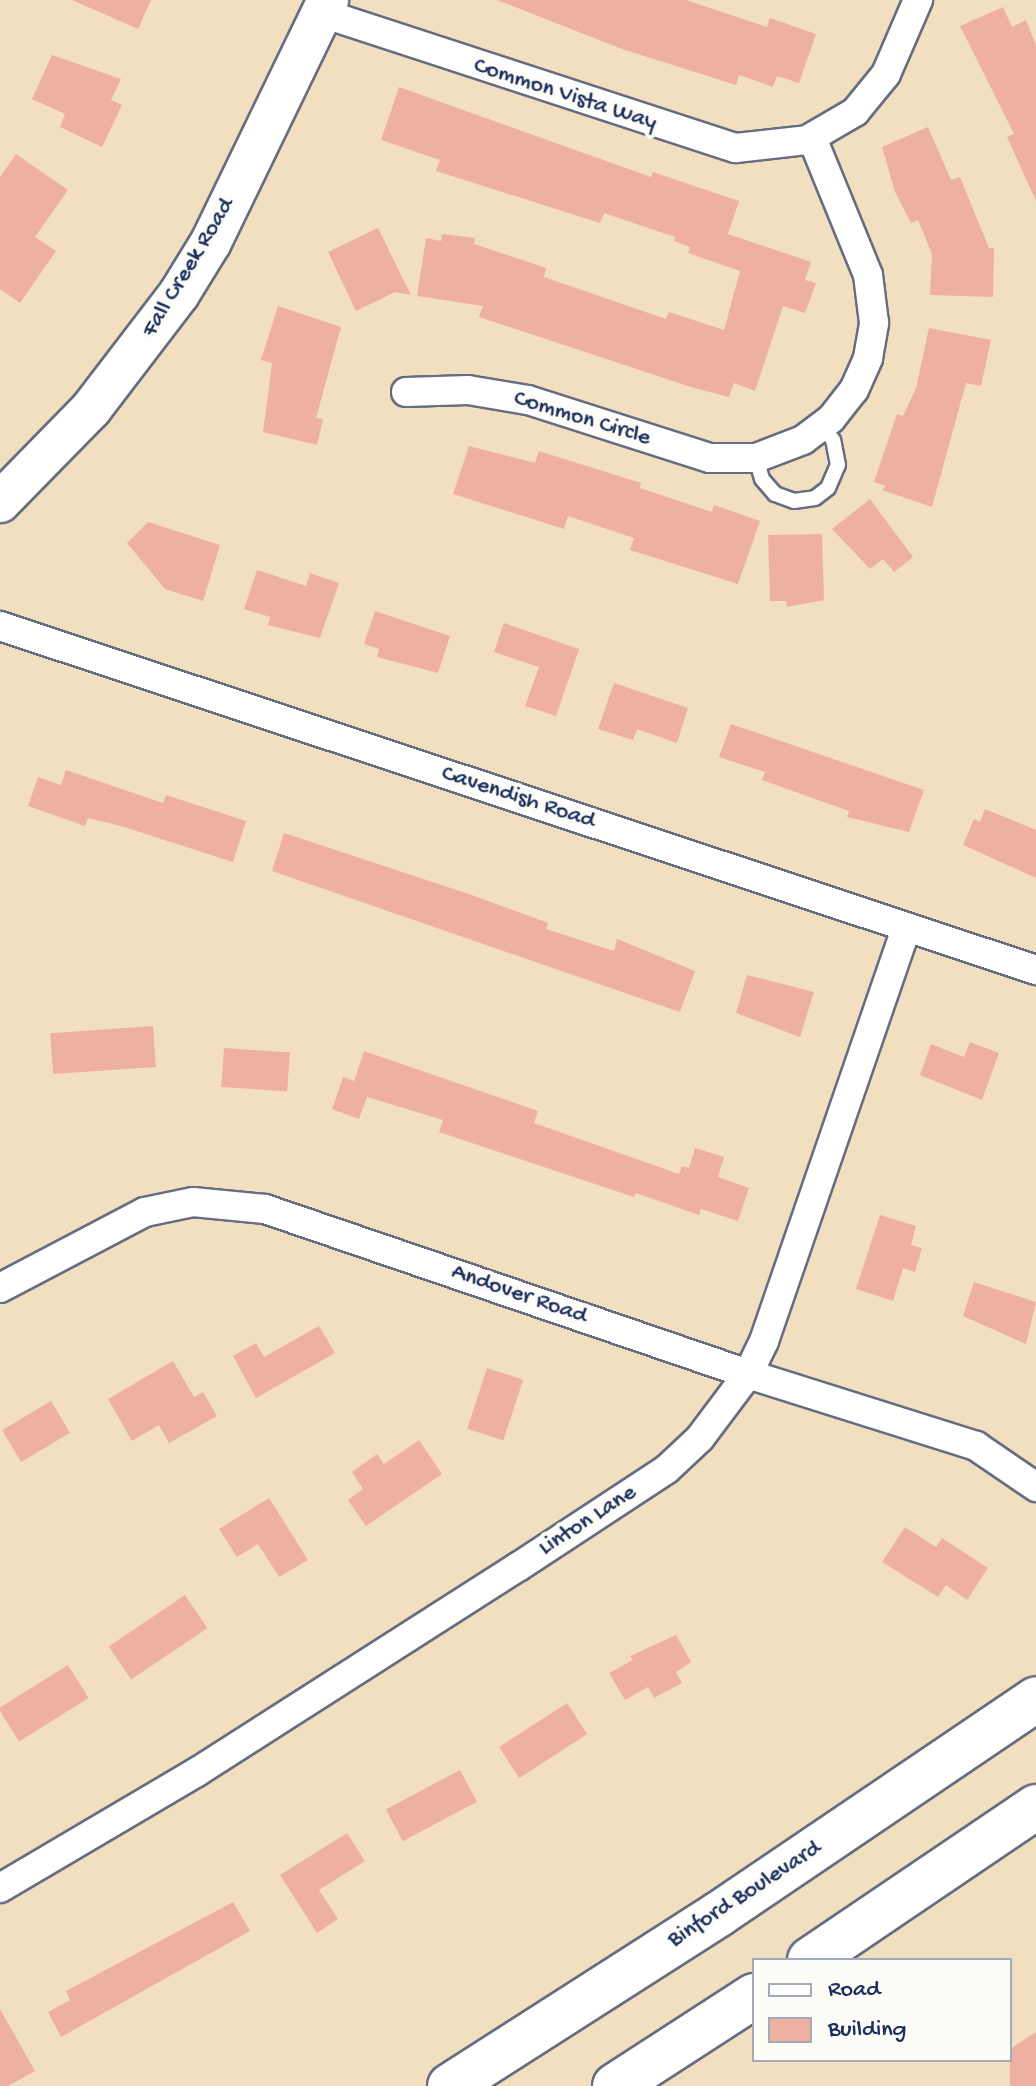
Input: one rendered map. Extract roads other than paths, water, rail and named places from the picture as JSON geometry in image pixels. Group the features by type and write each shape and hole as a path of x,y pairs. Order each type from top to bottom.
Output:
{"main road":[{"name":"Fall Creek Road","path":"0,502 91,409 179,294 211,242 325,7"},
{"name":"Binford Boulevard","path":"450,2086 719,1914 1036,1699"},
{"path":"813,1958 1036,1807"},
{"path":"615,2086 752,1997"}],"street":[{"name":"Common Vista Way","path":"325,7 710,143 774,147 812,138 855,112 880,84 918,0"},
{"name":"Common Circle","path":"406,392 468,390 516,397 698,456 756,458 792,446 823,426 847,400 865,369 874,311 864,264 812,138"},
{"name":"Cavendish Road","path":"0,626 1036,970"},
{"name":"Linton Lane","path":"0,1888 197,1772 667,1469 713,1424 748,1374 906,928"},
{"name":"Andover Road","path":"0,1288 145,1212 193,1202 229,1202 265,1209 748,1374 976,1446 1036,1487"}],"lane":[{"path":"756,458 762,479 775,494 794,501 815,498 828,488 838,465 833,440 823,426"}]}
